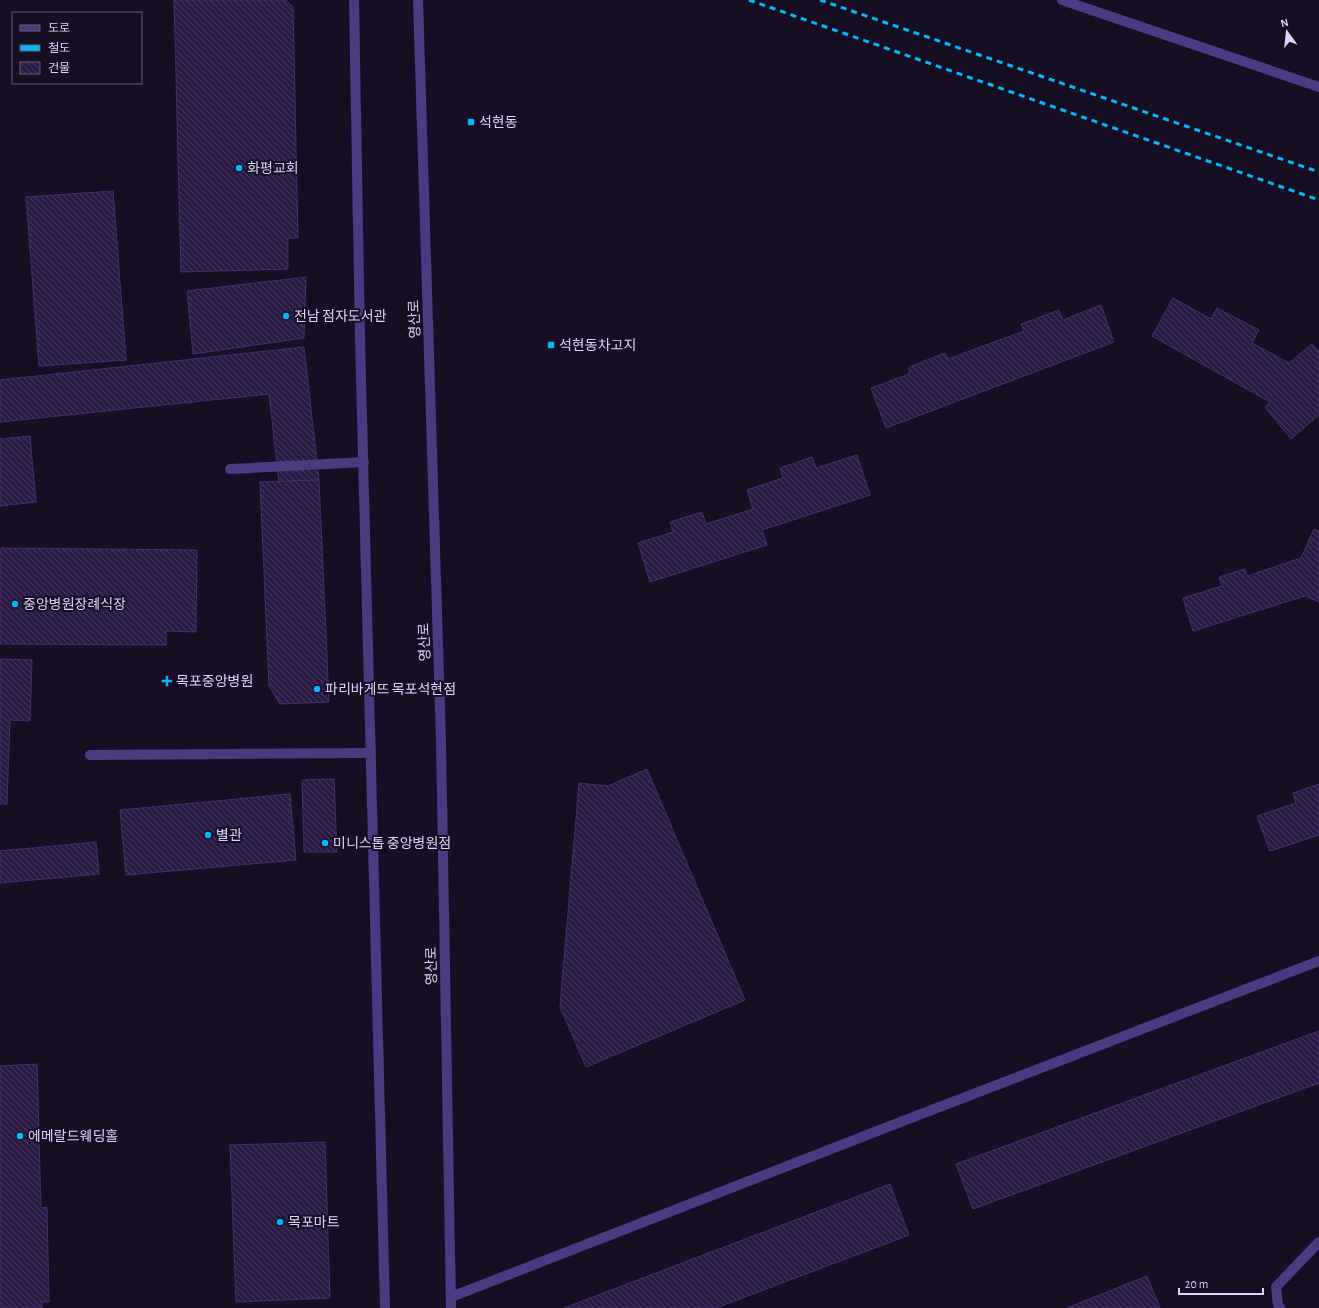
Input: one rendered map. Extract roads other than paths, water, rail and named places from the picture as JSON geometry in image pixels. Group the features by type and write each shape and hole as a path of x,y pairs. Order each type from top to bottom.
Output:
{"street":[{"path":"354,0 385,1308"},
{"name":"영산로","path":"418,0 441,741 451,1308"},
{"path":"1062,0 1319,87"},
{"path":"230,469 364,462"},
{"path":"90,755 371,753"},
{"path":"451,1297 1319,961"},
{"path":"1280,1308 1278,1305 1276,1286 1319,1242"}],"railway":[{"path":"749,0 1319,200"},
{"path":"820,0 1319,172"}],"place":[{"name":"석현동","path":"471,122"},
{"name":"화평교회","path":"239,168"},
{"name":"전남 점자도서관","path":"286,316"},
{"name":"석현동차고지","path":"551,345"},
{"name":"중앙병원장례식장","path":"15,604"},
{"name":"목포중앙병원","path":"167,681"},
{"name":"파리바게뜨 목포석현점","path":"317,689"},
{"name":"별관","path":"208,835"},
{"name":"미니스톱 중앙병원점","path":"325,843"},
{"name":"에메랄드웨딩홀","path":"20,1136"},
{"name":"목포마트","path":"280,1222"}]}
